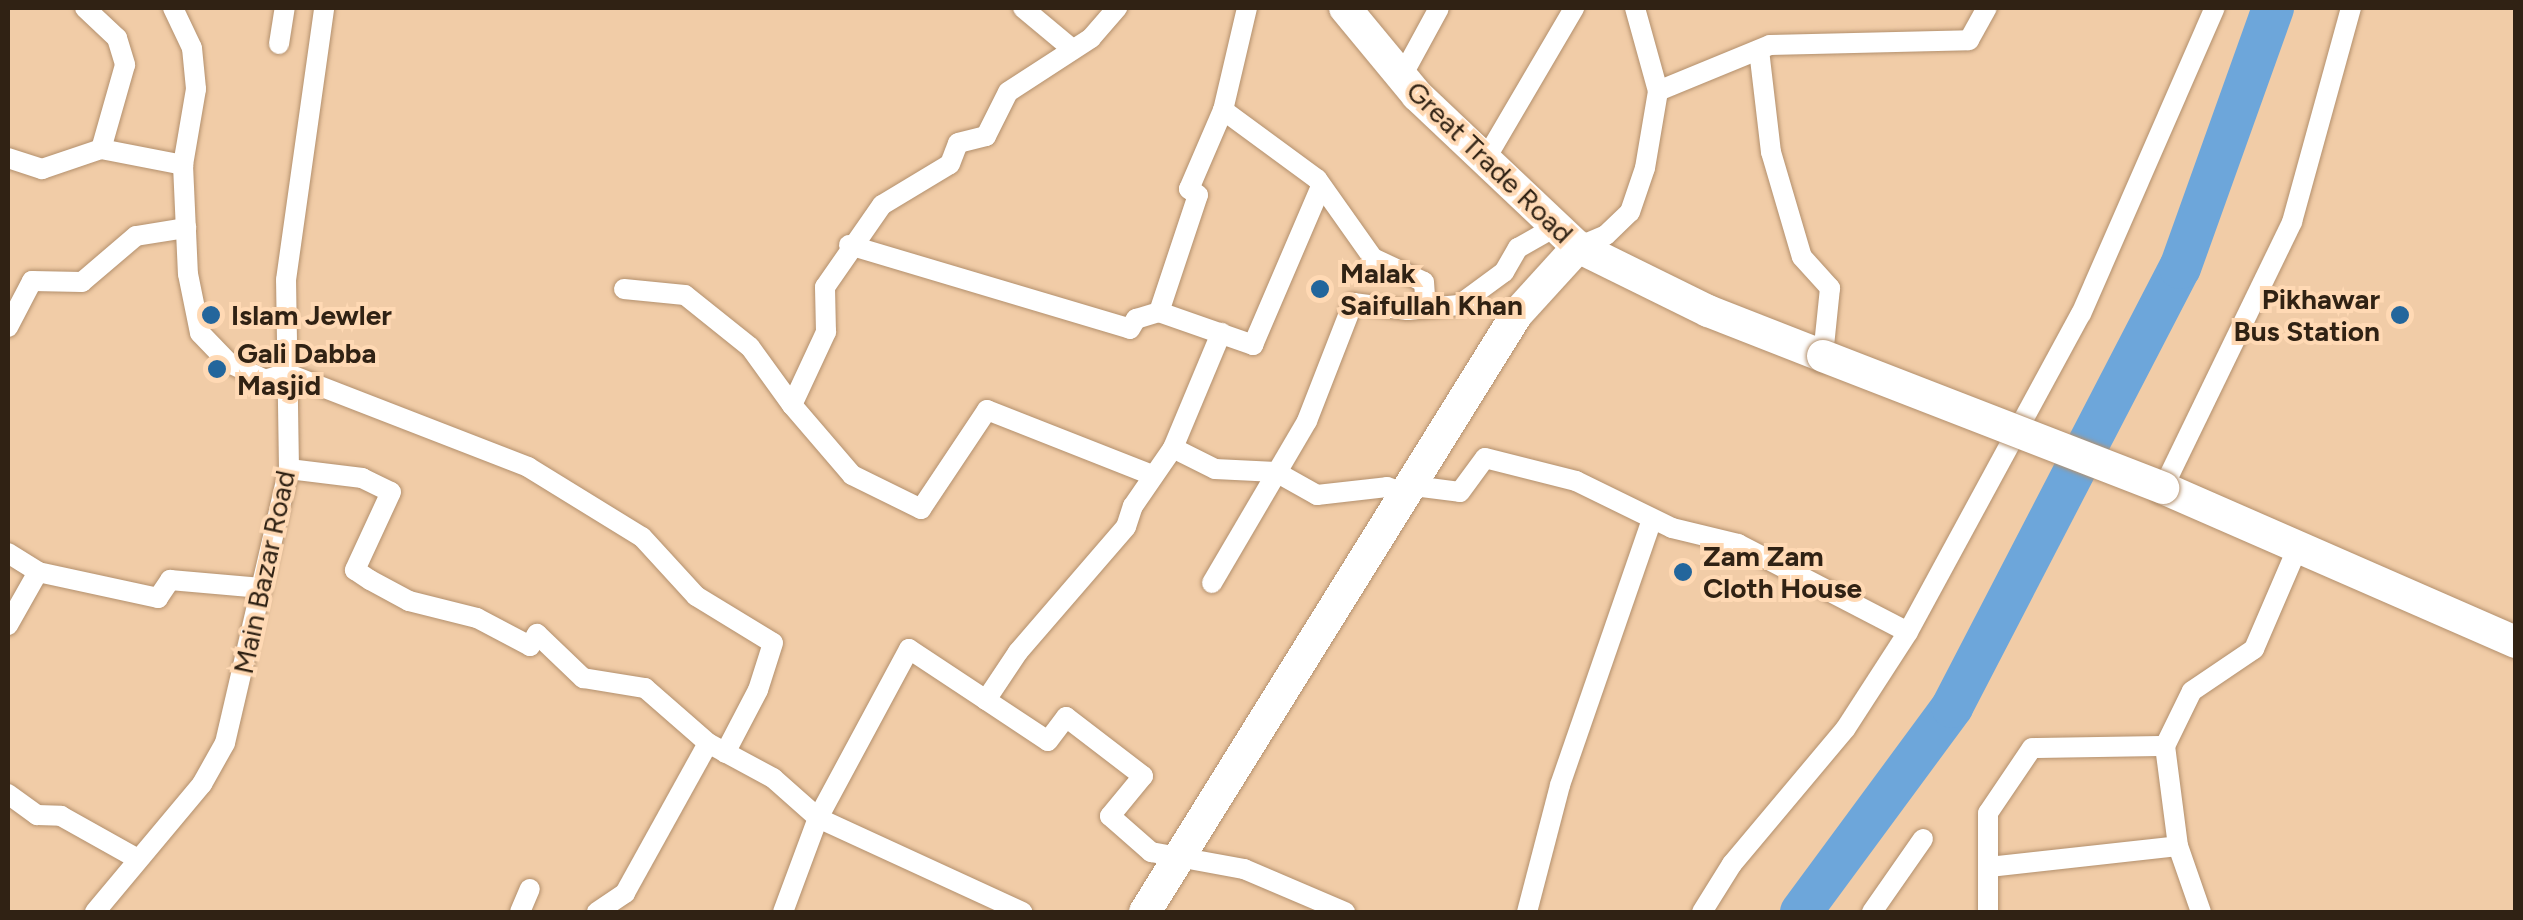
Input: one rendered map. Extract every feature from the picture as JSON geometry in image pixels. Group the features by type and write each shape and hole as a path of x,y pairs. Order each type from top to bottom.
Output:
{"main road":[{"name":"Great Trade Road","path":"1345,8 1402,76 1566,237 1708,310 2163,488 2516,642"},
{"path":"1145,912 1404,489 1566,237"}],"street":[{"path":"85,8 117,38 124,65 101,148"},
{"path":"174,8 192,48 196,89 183,165 186,228 200,333 229,362 265,380 286,373 528,467 642,537 696,596 773,643 758,690 625,893 597,912"},
{"path":"279,44 284,8"},
{"name":"Main Bazar Road","path":"95,912 136,858 202,784 225,743 289,469 286,280 324,8"},
{"path":"1023,8 1070,48"},
{"path":"792,405 826,332 825,288 849,245 882,205 950,164 958,143 986,136 1008,92 1070,48 1091,38 1117,8"},
{"path":"1159,312 1198,196 1189,189 1223,110 1247,8"},
{"path":"1402,76 1439,8"},
{"path":"1484,160 1574,8"},
{"path":"1658,91 1759,50 1969,40 1987,8"},
{"path":"1702,912 1732,864 1846,728 1908,632 2081,314 2215,8"},
{"path":"2163,488 2292,222 2352,8"},
{"path":"1212,583 1306,422 1353,303 1426,308 1477,297 1518,248 1566,237 1606,235 1630,212 1658,91 1640,9"},
{"path":"1759,50 1771,152 1802,257 1830,288 1824,356"},
{"path":"1223,110 1322,186 1373,258 1424,282 1426,308"},
{"path":"8,158 42,169 101,148 183,165"},
{"path":"849,245 1130,329 1136,319 1159,312 1253,345 1322,186"},
{"path":"8,327 32,280 82,282 136,236 186,228"},
{"path":"624,289 686,295 750,346 792,405 852,475 921,508 986,410 1152,476"},
{"path":"986,700 1018,652 1126,527 1152,476 1173,448 1221,333"},
{"path":"1173,448 1215,469 1276,472 1316,496 1388,487 1460,492 1485,458 1576,481 1652,519 1738,544 1908,632"},
{"path":"289,469 362,478 391,492 355,570 409,601 477,618 530,646 537,634 583,678 645,688 717,748 772,778 818,818 1022,912"},
{"path":"1527,912 1560,784 1652,519"},
{"path":"2200,912 2178,846 2165,746 2192,691 2254,650 2298,547"},
{"path":"8,552 38,572 158,598 170,580 262,588"},
{"path":"8,625 38,572"},
{"path":"783,912 818,818 909,649 1048,741 1066,717 1143,776 1110,816 1151,852 1244,869 1345,912"},
{"path":"1988,912 1988,814 2032,748 2165,746"},
{"path":"8,794 37,815 62,816 136,858"},
{"path":"1872,912 1923,840"},
{"path":"1989,867 2178,846"},
{"path":"520,912 530,889"}],"waterway":[{"path":"1801,912 1952,707 2180,268 2273,8"}],"place":[{"name":"Malak Saifullah Khan","path":"1320,289"},
{"name":"Islam Jewler","path":"211,315"},
{"name":"Pikhawar Bus Station","path":"2400,315"},
{"name":"Gali Dabba Masjid","path":"217,369"},
{"name":"Zam Zam Cloth House","path":"1683,572"}]}
